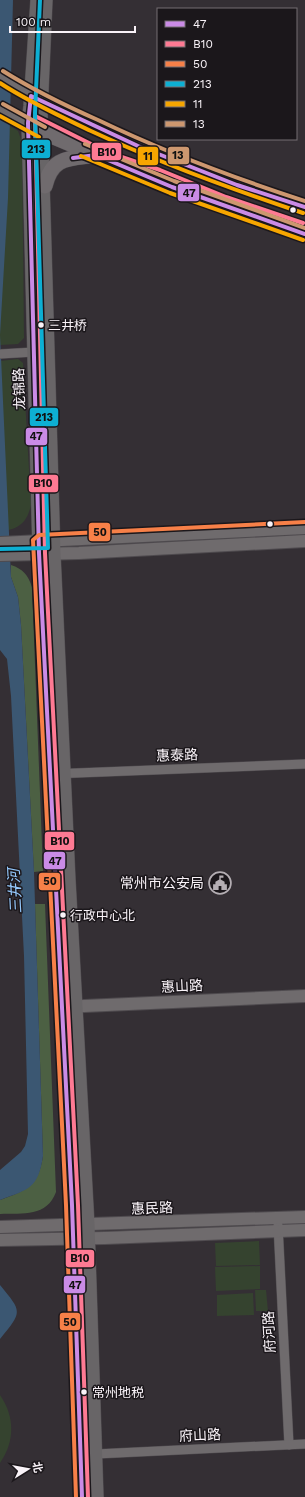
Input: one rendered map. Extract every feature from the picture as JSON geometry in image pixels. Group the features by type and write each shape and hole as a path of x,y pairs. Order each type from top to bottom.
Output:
{"main road":[{"name":"龙锦路","path":"37,0 36,98 42,132 45,186 54,547 62,1007 73,1224 82,1497"},
{"name":"龙锦路","path":"46,0 36,98 28,123 39,547 75,1007 88,1225 97,1497"},
{"path":"6,80 36,98 138,146 237,185 305,207"},
{"path":"7,112 42,132 172,187 305,234"},
{"path":"45,186 52,167 59,161 89,153"}],"street":[{"path":"4,354 34,352"},
{"path":"54,547 305,528"},
{"path":"0,543 13,548 305,541"},
{"path":"0,555 13,548"},
{"name":"惠泰路","path":"57,774 305,764"},
{"name":"惠山路","path":"62,1007 305,996"},
{"name":"惠民路","path":"0,1227 305,1216"},
{"name":"府河路","path":"278,1218 289,1445"},
{"name":"惠民路","path":"0,1240 305,1230"},
{"name":"府山路","path":"96,1454 305,1444"}],"green space":[{"path":"0,120 18,131 22,142 24,338 18,344 0,345"},
{"path":"18,359 23,363 31,505 27,517 21,524 12,529 0,531 0,361"},
{"path":"11,565 19,568 24,573 29,579 32,587 43,871 34,872 21,625 18,597 11,577"},
{"path":"35,904 45,904 56,1192 47,1206 40,1210 25,1213 0,1214 0,1200 30,1186 38,1175 43,1156"},
{"path":"259,1241 260,1265 216,1266 215,1243"},
{"path":"260,1266 260,1289 216,1291 215,1267"},
{"path":"255,1290 266,1290 268,1311 256,1311"},
{"path":"253,1293 254,1315 217,1316 217,1295"},
{"path":"0,1395 5,1403 11,1420 11,1438 5,1455 0,1463"}],"water":[{"path":"0,0 13,0 8,198 0,335"},
{"path":"0,335 11,577 18,597 21,625 34,872 43,1156 41,1167 35,1182 25,1190 0,1200 0,1170 21,1152 25,1146 28,1134 24,956 11,696 7,659 0,650"},
{"path":"0,1285 13,1301 17,1312 13,1323 0,1339"}],"transit line":[{"name":"213","path":"0,549 48,548 35,113 40,0"},
{"name":"13","path":"3,71 61,103 174,154 226,174 305,201"},
{"name":"11","path":"0,83 45,108 117,143 249,195 303,213"},
{"name":"47","path":"82,1497 72,1205 39,553 28,123 31,96 138,146 237,185 305,207"},
{"name":"13","path":"3,104 45,127"},
{"name":"11","path":"0,116 39,137"},
{"name":"B10","path":"88,1497 78,1205 45,553 35,116 107,152 160,170 226,197 303,223"},
{"name":"13","path":"85,144 174,181 305,228"},
{"name":"47","path":"73,158 96,155 172,187 305,234"},
{"name":"11","path":"81,156 170,193 303,240"},
{"name":"50","path":"76,1497 66,1205 33,540 39,535 305,522"}],"place":[{"name":"三井桥","path":"41,325"},
{"name":"常州市公安局","path":"220,883"},
{"name":"行政中心北","path":"63,915"},
{"name":"常州地税","path":"84,1392"}],"water label":[{"name":"三井河","path":"15,891"}]}
